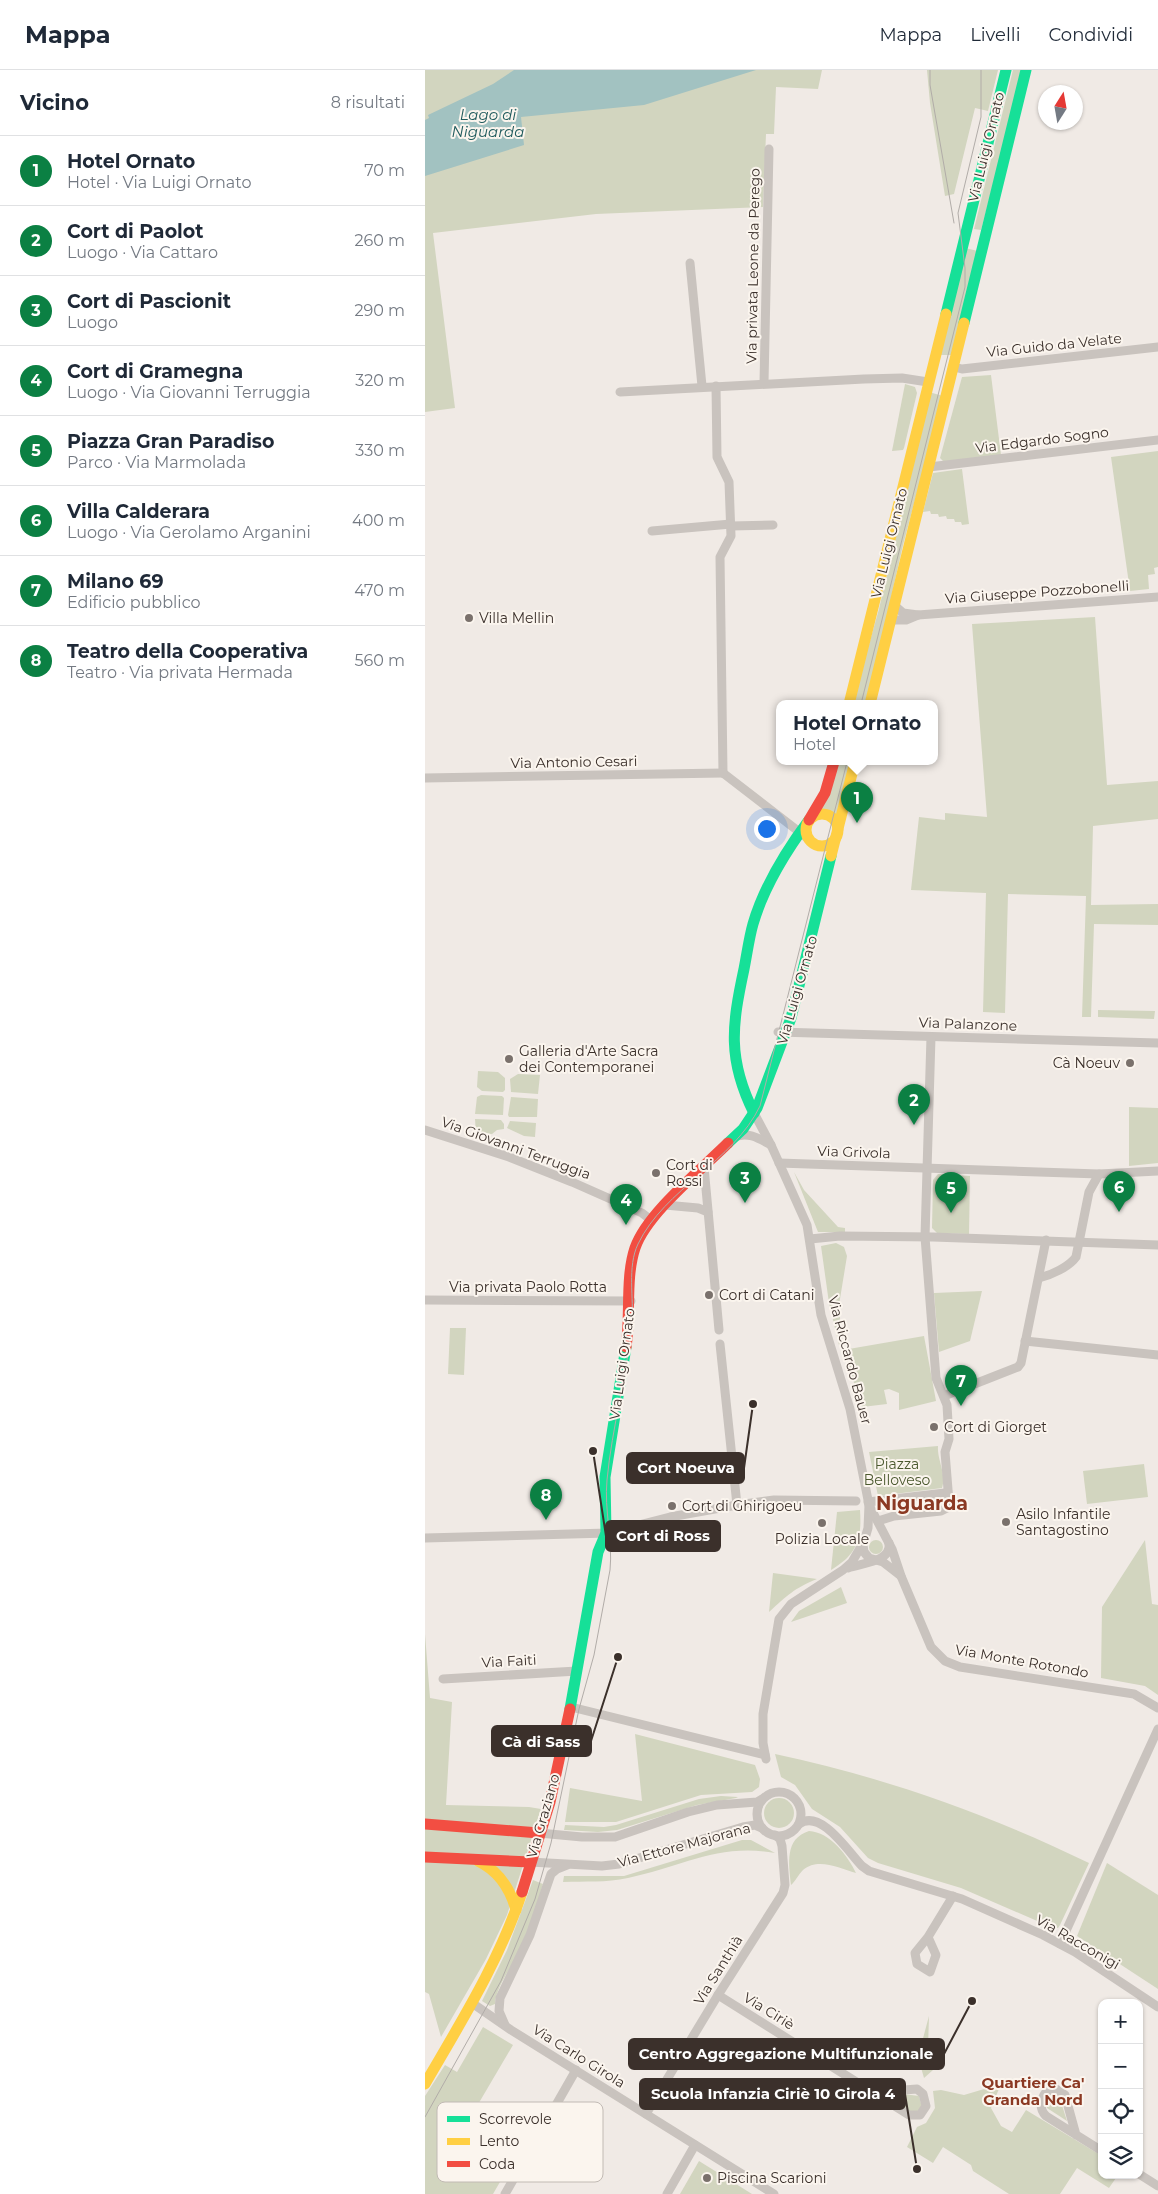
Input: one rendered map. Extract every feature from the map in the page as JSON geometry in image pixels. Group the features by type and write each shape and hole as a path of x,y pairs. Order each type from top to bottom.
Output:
{"main road":[{"name":"Via Luigi Ornato","path":"850,700 1006,70"},
{"name":"Via Luigi Ornato","path":"871,700 1026,70"},
{"path":"964,234 980,236 988,230"},
{"path":"931,370 940,365 954,367"},
{"path":"928,382 943,386 950,384"},
{"path":"754,1114 745,1098 737,1070 733,1039 735,1012 755,917 790,845 809,821 825,794 833,765"},
{"name":"Via Luigi Ornato","path":"606,1533 605,1477 629,1329 633,1254 641,1235 651,1220 735,1138 754,1114 762,1097 782,1032 854,765"},
{"path":"817,815 830,816 836,824 837,834 834,841 819,846 811,842 806,832 809,821 817,815"},
{"name":"Via Graziano","path":"425,2084 472,2003 497,1954 516,1910 550,1802 571,1707 598,1552 606,1533"},
{"name":"Via Ettore Majorana","path":"425,1824 539,1833"},
{"name":"Via Ettore Majorana","path":"425,1857 530,1862"},
{"path":"473,1859 489,1867 505,1883 509,1888 516,1910"}],"street":[{"name":"Via privata Leone da Perego","path":"764,383 769,149"},
{"path":"690,263 702,386"},
{"name":"Via Guido da Velate","path":"954,367 962,369 1158,347"},
{"path":"620,392 702,386 902,378 928,382"},
{"path":"716,386 717,457 729,482 731,525 731,536 720,557 723,773 811,842"},
{"name":"Via Edgardo Sogno","path":"929,467 1158,440"},
{"path":"652,531 731,525 773,525"},
{"name":"Via Giuseppe Pozzobonelli","path":"895,606 903,613 918,615 1158,597"},
{"name":"Via Giuseppe Pozzobonelli","path":"891,620 906,620 918,615"},
{"name":"Via Antonio Cesari","path":"425,778 723,773"},
{"name":"Via Palanzone","path":"782,1032 1158,1043"},
{"path":"878,1520 894,1516 945,1510 948,1505 945,1452 949,1436 947,1405 945,1396 938,1387 936,1378 925,1237 931,1037"},
{"name":"Via Riccardo Bauer","path":"754,1114 771,1144 807,1225 821,1315 850,1409 869,1503"},
{"name":"Via Giovanni Terruggia","path":"427,1130 509,1157 572,1182 641,1213 651,1220"},
{"path":"735,1138 748,1135 771,1144"},
{"name":"Via Grivola","path":"779,1163 1099,1174"},
{"path":"704,1167 719,1330"},
{"path":"1039,1278 1073,1262 1077,1257 1078,1240 1089,1192 1099,1174 1158,1171"},
{"path":"665,1205 698,1208 707,1212"},
{"path":"810,1239 840,1236 925,1237 1078,1240 1158,1244"},
{"path":"945,1396 1018,1367 1021,1363 1046,1240"},
{"name":"Via privata Paolo Rotta","path":"425,1300 631,1301"},
{"path":"1025,1341 1158,1355"},
{"path":"720,1344 737,1505"},
{"path":"901,1576 883,1562 865,1555 864,1542 868,1528 869,1503 947,1492"},
{"path":"425,1538 606,1533 671,1517 775,1500 856,1501"},
{"name":"Via Monte Rotondo","path":"869,1503 888,1540 929,1642 937,1654 948,1663 973,1670 1134,1694 1158,1708"},
{"path":"571,1707 766,1757 763,1744 763,1714 779,1619 791,1604 852,1562 869,1535 881,1534 888,1540 890,1547 883,1559 843,1570"},
{"name":"Via Faiti","path":"443,1679 577,1671"},
{"path":"1060,1944 1158,1729"},
{"path":"773,1792 791,1795 796,1800 801,1811 799,1824 789,1834 775,1835 762,1828 757,1814 763,1799 773,1792"},
{"name":"Via Ettore Majorana","path":"539,1833 582,1837 615,1837 688,1812 717,1805 757,1802 763,1799"},
{"name":"Via Racconigi","path":"799,1824 803,1821 811,1821 829,1829 862,1866 869,1871 953,1896 1008,1919 1060,1944 1158,2007"},
{"name":"Via Ettore Majorana","path":"530,1862 602,1866 619,1864 743,1826 755,1825 762,1828"},
{"name":"Via Santhià","path":"646,2114 784,1890 782,1846 779,1838 775,1835"},
{"name":"Via Graziano","path":"505,2026 499,2011 500,1998 530,1935 551,1874 561,1867 571,1864"},
{"path":"928,1937 953,1896"},
{"name":"Via Ciriè","path":"718,1995 881,2097 913,2116 922,2114 926,2106 923,2094 914,2089 891,2091 881,2097"},
{"name":"Via Carlo Girola","path":"472,2003 505,2026 774,2194"},
{"path":"558,2102 576,2070"},
{"path":"1076,2134 1065,2095 1056,2089 1046,2092 1041,2100 1044,2114 1098,2148"},
{"path":"667,2194 695,2145"},
{"path":"1143,2177 1158,2186"},
{"path":"505,2194 512,2182"}],"green space":[{"path":"425,70 822,70 818,89 776,87 774,134 766,134 763,207 596,214 433,233 455,408 425,412"},
{"path":"927,70 998,70 988,111 975,108 954,194 945,196 930,103"},
{"path":"1013,70 1023,70 981,230 974,229"},
{"path":"965,248 978,251 953,355 938,355"},
{"path":"991,375 1001,455 944,462 940,458 962,377"},
{"path":"905,384 915,387 917,393 904,448 903,450 892,451"},
{"path":"929,392 943,396 903,545 868,700 853,700 879,609"},
{"path":"1158,451 1158,567 1154,568 1155,574 1148,575 1149,589 1130,591 1111,457"},
{"path":"962,469 969,524 962,525 961,522 955,522 954,519 947,519 946,516 939,517 938,514 931,514 930,511 923,512 933,473"},
{"path":"1095,617 1107,785 1158,781 1158,819 1093,826 1091,905 1158,904 1158,925 1094,924 1091,1017 1082,1017 1086,896 1008,894 1005,1013 983,1012 986,893 911,890 919,817 945,820 945,813 987,817 972,624"},
{"path":"837,765 851,765 836,817 821,809"},
{"path":"1098,1010 1155,1011 1154,1019 1098,1017"},
{"path":"478,1071 498,1072 505,1078 505,1090 503,1092 482,1091 477,1087"},
{"path":"518,1074 540,1075 538,1094 511,1092 510,1079"},
{"path":"481,1095 502,1096 504,1098 503,1115 475,1114 477,1097"},
{"path":"511,1097 538,1099 537,1117 509,1117"},
{"path":"1129,1107 1158,1108 1158,1163 1129,1166"},
{"path":"475,1119 501,1120 504,1124 504,1129 497,1130 492,1134 476,1133"},
{"path":"510,1121 536,1123 535,1137 524,1136 507,1128"},
{"path":"794,1172 804,1190 838,1227 845,1228 845,1232 818,1232"},
{"path":"938,1174 970,1176 969,1234 937,1233 932,1228 933,1180"},
{"path":"836,1243 844,1247 847,1256 839,1305 842,1344 839,1345 829,1303 821,1246"},
{"path":"982,1291 970,1341 939,1352 934,1293"},
{"path":"450,1328 466,1328 464,1375 448,1374"},
{"path":"924,1336 936,1401 899,1410 899,1393 889,1389 884,1390 887,1404 862,1407 843,1350"},
{"name":"Piazza Belloveso","path":"938,1446 943,1473 942,1488 878,1496 869,1452"},
{"path":"1144,1464 1148,1497 1087,1504 1083,1471"},
{"path":"860,1510 860,1530 856,1545 847,1558 831,1570 837,1512"},
{"path":"873,1540 879,1540 883,1547 879,1554 873,1554 869,1550 869,1544"},
{"path":"1145,1540 1152,1604 1158,1605 1158,1695 1145,1686 1101,1678 1102,1607"},
{"path":"773,1573 817,1579 791,1593 769,1612"},
{"path":"841,1587 847,1603 791,1622 799,1611"},
{"path":"425,1634 430,1698 452,1702 446,1805 541,1809 507,1915 486,1959 441,2037 429,1994 425,1992"},
{"path":"635,1734 755,1765 760,1779 759,1787 752,1792 701,1795 616,1822 565,1822 570,1788 642,1801"},
{"path":"775,1754 856,1774 935,1799 1013,1829 1089,1863 1060,1925 1058,1928 1051,1927 961,1888 878,1863 868,1858 840,1827 812,1809 795,1785 781,1777"},
{"path":"721,1796 738,1797 697,1805 617,1830 598,1832 564,1830 565,1825 604,1827 616,1825 699,1799"},
{"path":"779,1798 785,1799 793,1807 793,1819 785,1827 779,1828 773,1827 765,1819 764,1813 765,1807 773,1799"},
{"path":"809,1831 817,1832 831,1840 848,1859 856,1873 836,1866 815,1864 803,1870 791,1885 789,1861 792,1846 795,1840"},
{"path":"742,1840 751,1840 775,1853 735,1851 700,1858 620,1880 563,1882 564,1876 624,1876"},
{"path":"1107,1863 1158,1895 1158,1989 1077,1936"},
{"path":"533,1880 543,1884 532,1918 519,1951 498,1990 495,2004 490,2006 482,2001 507,1950"},
{"path":"929,2016 928,2048 933,2070 924,2078 918,2057"},
{"path":"483,2027 513,2045 479,2102 437,2102 437,2182 500,2182 493,2194 425,2194 425,2096 445,2065 457,2072"},
{"path":"1001,2084 991,2108 1001,2126 1012,2132 1026,2110 1098,2154 1098,2179 1115,2179 1109,2188 1077,2168 1060,2194 1009,2194 973,2171 971,2165 943,2147 933,2163 907,2147 917,2127 926,2123 935,2108 933,2091 941,2090 964,2095"},
{"path":"903,2094 919,2096 922,2107 914,2114 887,2099"},
{"path":"1053,2094 1059,2096 1067,2121 1047,2108 1045,2098"},
{"name":"Piscina Scarioni","path":"699,2161 752,2194 680,2194"}],"water":[{"name":"Lago di Niguarda","path":"514,70 756,70 644,105 521,117 524,145 425,176 425,120 429,118 428,115 493,84"}],"tram line":[{"path":"930,70 930,85 954,223"},
{"path":"862,700 965,287 965,268 958,213 981,117 981,70"},
{"path":"425,2117 501,1981 535,1899 551,1843 579,1709 594,1655 610,1570 611,1559 606,1491 612,1440 630,1343 632,1273 635,1253 650,1224 681,1190 717,1160 733,1143 748,1126 760,1106 846,765"}],"traffic: fast":[{"path":"946,314 1006,70"},
{"path":"964,323 1026,70"},
{"path":"754,1113 739,1076 734,1042 740,989 752,929 763,896 784,857 809,820"},
{"path":"728,1143 743,1129 757,1108 791,1018 831,856"},
{"path":"570,1709 598,1552 606,1533 605,1477 626,1347"}],"traffic: slow":[{"path":"850,700 946,314"},
{"path":"871,700 964,323"},
{"path":"831,856 854,765"},
{"path":"822,814 828,815 833,819 837,824 838,830 837,836 833,841 828,845 822,846 816,845 811,841 807,836 806,830 807,824 811,819 816,815 822,814"},
{"path":"478,1861 492,1870 503,1881 516,1910"},
{"path":"425,2084 466,2014 491,1966 503,1942 522,1892"}],"traffic: jam":[{"path":"809,820 825,793 833,765"},
{"path":"626,1347 630,1272 635,1248 641,1235 676,1192 728,1143"},
{"path":"522,1892 550,1802 570,1709"},
{"path":"425,1824 539,1833"},
{"path":"425,1857 530,1862"}],"place":[{"name":"Villa Mellin","path":"469,618"},
{"name":"Hotel Ornato","path":"857,823"},
{"name":"Galleria d'Arte Sacra dei Contemporanei","path":"509,1059"},
{"name":"Cà Noeuv","path":"1130,1063"},
{"name":"Cort di Paolot","path":"914,1125"},
{"name":"Cort di Rossi","path":"656,1173"},
{"name":"Cort di Pascionit","path":"745,1203"},
{"name":"Villa Calderara","path":"1119,1212"},
{"name":"Piazza Gran Paradiso","path":"951,1213"},
{"name":"Cort di Gramegna","path":"626,1225"},
{"name":"Cort di Catani","path":"709,1295"},
{"name":"Cort Noeuva","path":"753,1404"},
{"name":"Milano 69","path":"961,1406"},
{"name":"Cort di Giorget","path":"934,1427"},
{"name":"Cort di Ross","path":"593,1451"},
{"name":"Cort di Ghirigoeu","path":"672,1506"},
{"name":"Teatro della Cooperativa","path":"546,1520"},
{"name":"Asilo Infantile Santagostino","path":"1006,1522"},
{"name":"Polizia Locale","path":"822,1523"},
{"name":"Cà di Sass","path":"618,1657"},
{"name":"Centro Aggregazione Multifunzionale","path":"972,2001"},
{"name":"Scuola Infanzia Ciriè 10 Girola 4","path":"917,2169"},
{"name":"Piscina Scarioni","path":"707,2178"}],"district":[{"name":"Niguarda","path":"922,1503"},
{"name":"Quartiere Ca' Granda Nord","path":"1033,2090"}]}
